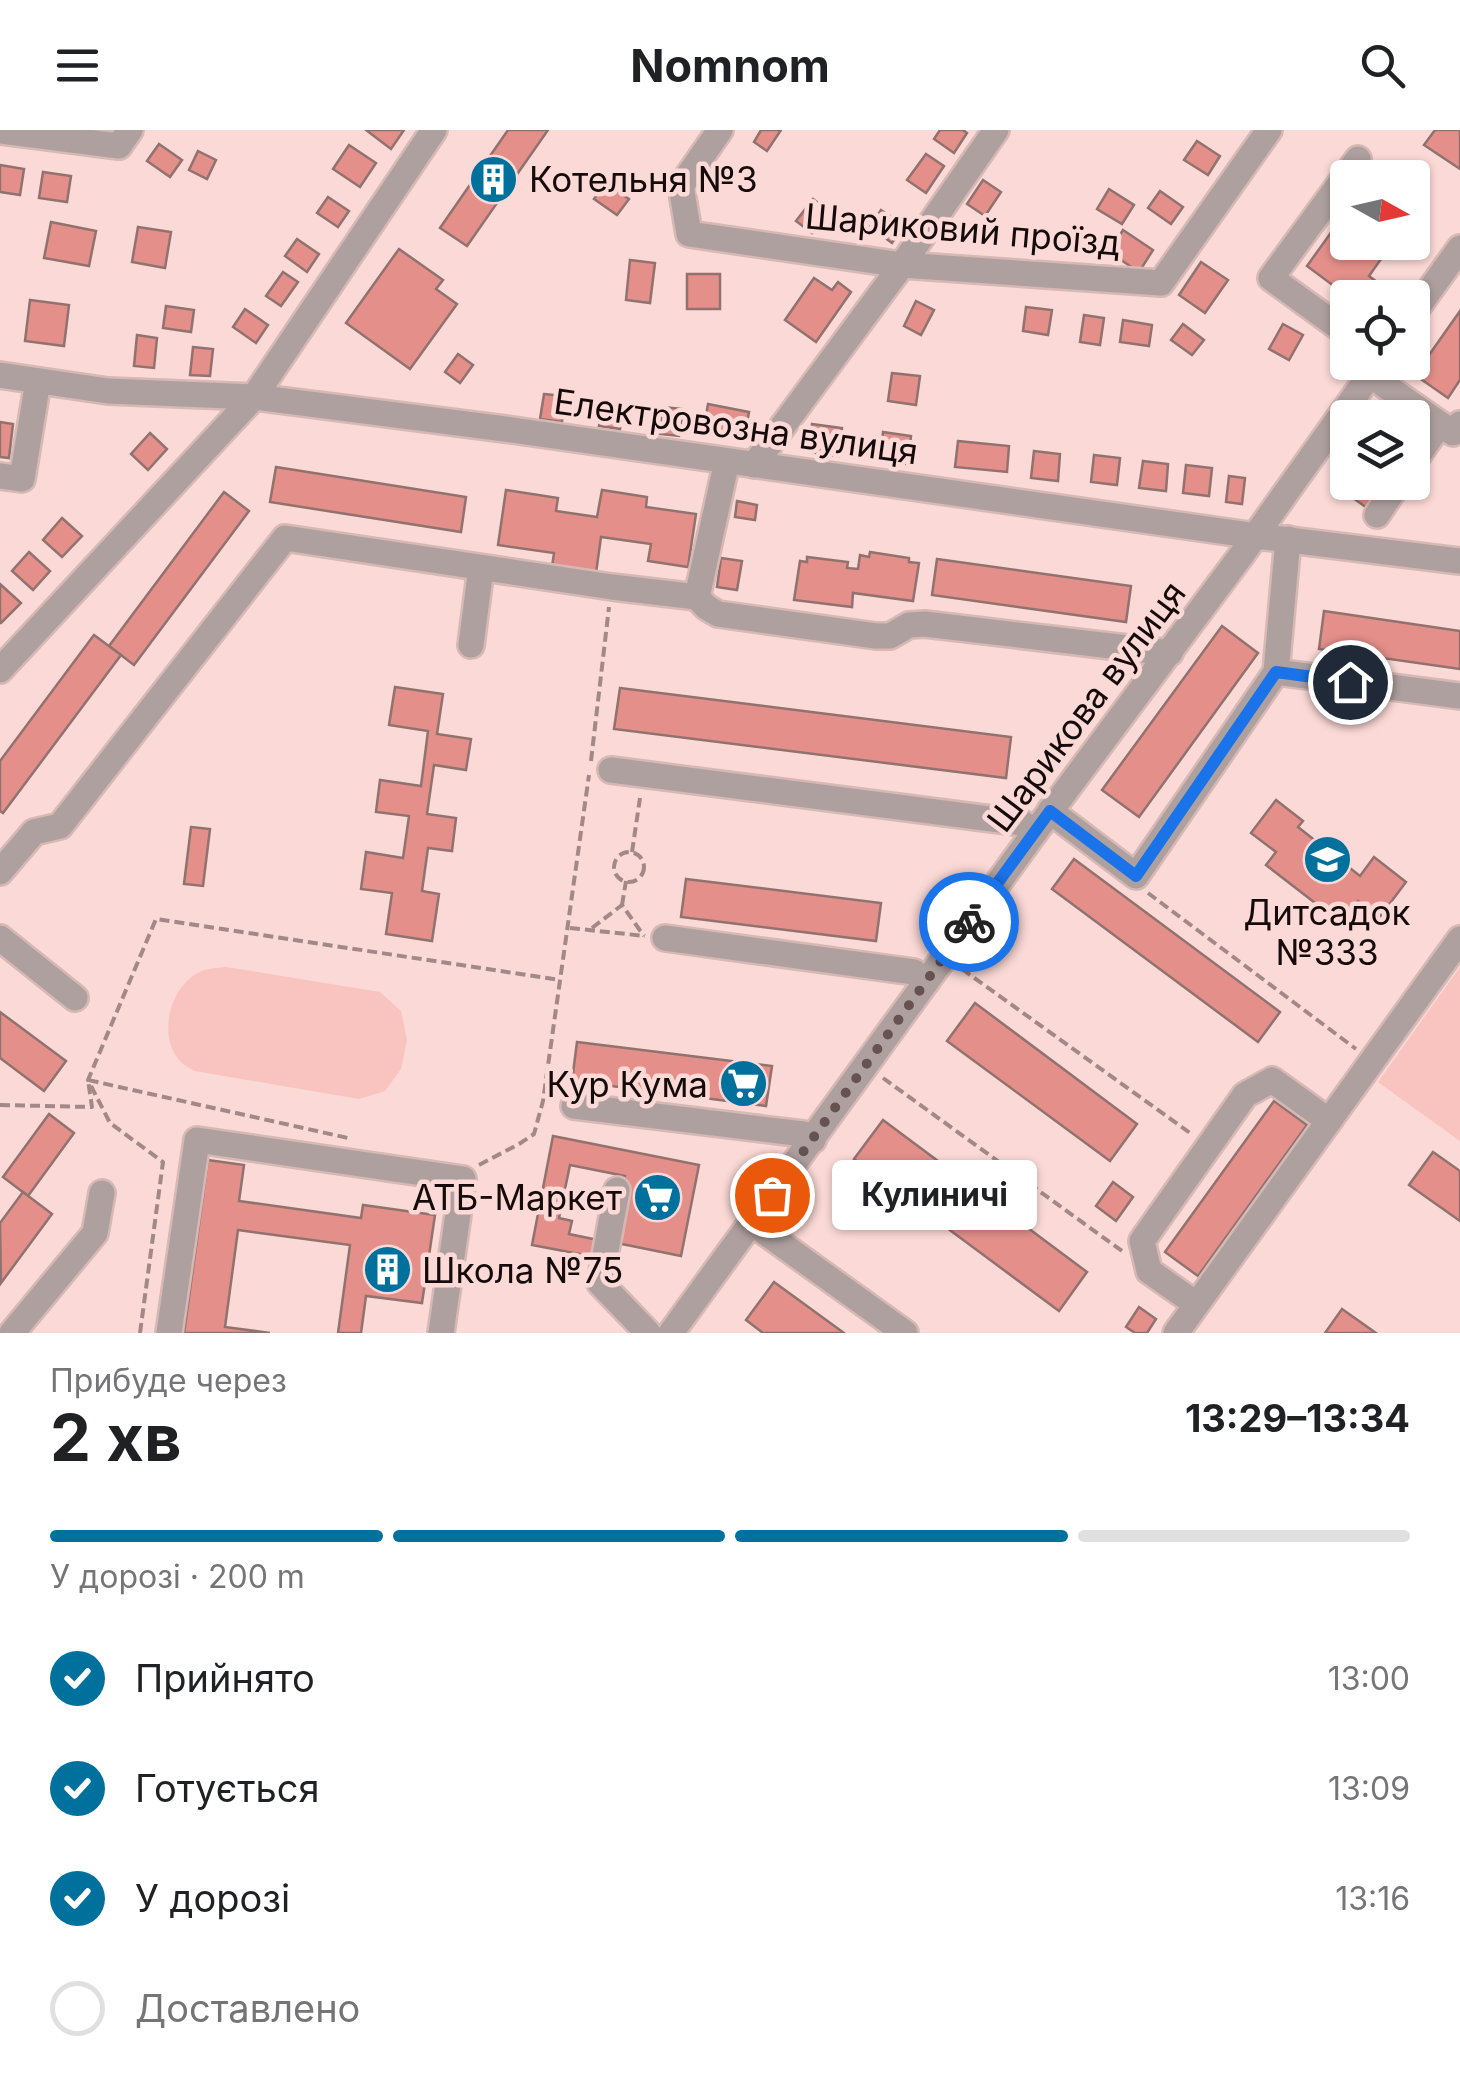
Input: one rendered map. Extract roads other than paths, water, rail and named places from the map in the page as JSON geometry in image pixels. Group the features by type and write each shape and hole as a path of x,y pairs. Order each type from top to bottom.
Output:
{"street":[{"path":"0,131 119,146 130,130"},
{"path":"0,670 254,397 434,130"},
{"name":"Шариковий проїзд","path":"720,130 681,186 689,234 902,264 1162,283 1269,130"},
{"path":"754,465 996,130"},
{"path":"1330,321 1271,278 1358,159"},
{"path":"1430,293 1456,261"},
{"name":"Електровозна вулиця","path":"0,376 108,391 254,397 505,428 1256,536 1460,561"},
{"name":"Шарикова вулиця","path":"671,1333 1366,380"},
{"path":"1389,380 1450,424 1430,445"},
{"path":"0,476 22,479 38,381"},
{"path":"697,597 727,461"},
{"path":"1377,515 1387,500"},
{"path":"0,872 34,832 60,826 286,538 697,597 718,614 876,636 890,636 909,625 925,624 1170,652"},
{"path":"611,770 1022,823 1043,822 1136,876 1276,672 1288,539"},
{"path":"471,645 481,568"},
{"path":"1276,672 1460,696"},
{"path":"654,937 914,972 926,982"},
{"path":"0,938 75,998"},
{"path":"1176,1333 1460,939"},
{"path":"1196,1304 1149,1271 1142,1241 1245,1094 1272,1080 1329,1121"},
{"path":"574,1106 803,1134 812,1140"},
{"path":"169,1333 197,1140 463,1179 441,1333"},
{"path":"617,1190 600,1283 648,1333"},
{"path":"12,1333 95,1233 102,1193"},
{"path":"752,1223 906,1333"}],"place":[{"name":"Котельня №3","path":"494,179"},
{"name":"Дитсадок №333","path":"1327,860"},
{"name":"Кур Кума","path":"743,1084"},
{"name":"Кулиничі","path":"772,1195"},
{"name":"АТБ-Маркет","path":"657,1197"},
{"name":"Школа №75","path":"387,1270"}]}
